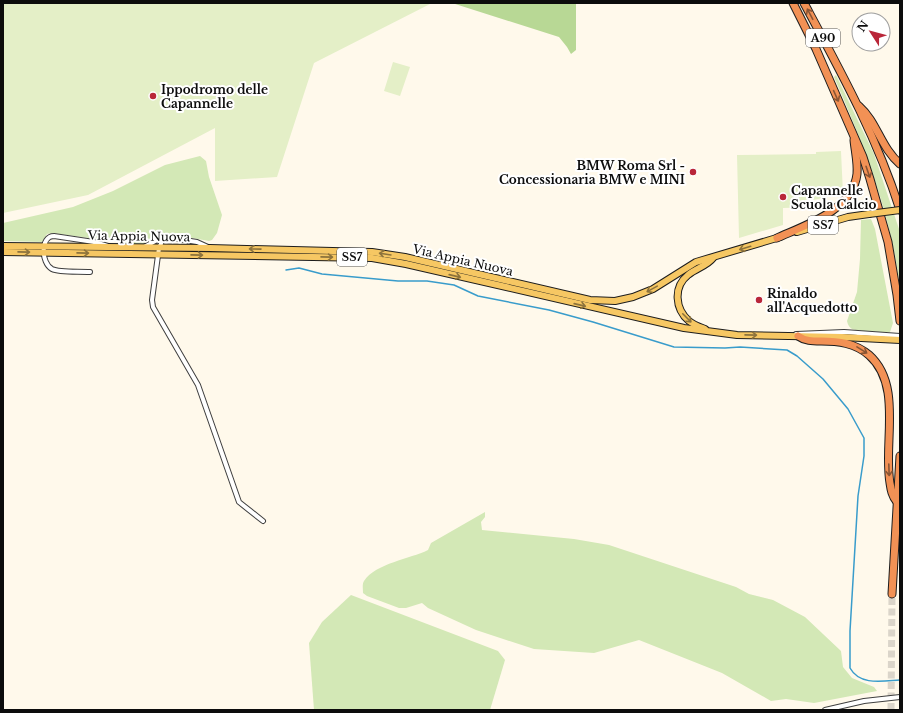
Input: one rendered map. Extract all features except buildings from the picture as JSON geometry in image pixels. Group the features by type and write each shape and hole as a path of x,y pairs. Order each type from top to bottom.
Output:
{"highway":[{"name":"A90","path":"793,3 816,49 854,136 870,179 885,230 896,284 900,321"},
{"name":"A90","path":"804,3 857,104 881,159 900,210"},
{"path":"857,104 867,113 886,147 900,164"},
{"path":"777,238 832,211 842,204 849,196 857,173 854,136"},
{"path":"798,336 803,340 830,341 851,344 865,351 880,366 885,378 888,392 890,426 889,475 893,497 897,502"},
{"path":"892,594 900,456"}],"main road":[{"name":"Via Appia Nuova","path":"3,252 112,247 142,248 158,251 210,248 354,251 380,253 405,257 590,300 621,301 640,295 656,287 685,268 698,262 839,220 868,214 900,210"},
{"name":"Via Appia Nuova","path":"3,246 44,250 158,251 356,257 414,266 668,325 712,333 737,335 890,338 900,340"},
{"path":"712,333 693,324 686,318 680,308 677,298 679,286 686,277 698,268 710,263 713,258"}],"street":[{"path":"90,272 53,269 46,263 44,250 48,237 54,236 94,242 112,247"},
{"path":"164,237 158,251 152,300 154,309 198,386 239,502 263,521"},
{"path":"142,248 164,237 197,242 210,248"},
{"name":"Via Appia Nuova","path":"778,336 808,332 844,332 890,338 900,336"},
{"path":"825,710 864,701 900,697"}],"green space":[{"name":"Ippodromo delle Capannelle","path":"3,3 432,3 314,63 277,177 215,181 215,128 88,195 3,213"},
{"path":"452,3 576,3 576,50 571,54 559,37"},
{"path":"393,62 410,67 400,96 384,91"},
{"path":"836,75 874,154 900,232 900,288 896,260 883,206 866,154 834,77"},
{"name":"Capannelle Scuola Calcio","path":"841,151 843,194 813,200 812,207 783,208 783,225 739,238 737,155 816,154 816,152"},
{"path":"200,156 206,161 209,177 222,215 217,233 212,240 209,241 165,233 157,235 143,244 132,244 53,233 47,234 42,242 3,241 3,223 73,207 113,191 165,165"},
{"path":"871,219 875,229 893,323 890,332 855,330 849,327 847,321 857,292 861,220"},
{"path":"485,512 485,517 481,522 482,530 574,539 609,545 736,587 749,594 773,600 805,617 841,651 843,667 852,678 874,687 877,691 814,703 786,699 771,701 722,673 639,640 594,653 534,649 476,630 428,608 422,603 406,608 399,608 367,596 363,593 364,581 369,575 394,562 428,550 431,543"},
{"path":"351,595 498,651 505,660 490,710 314,710 309,643 322,622"}],"waterway":[{"path":"286,270 299,268 322,274 398,281 427,281 454,285 478,296 549,310 674,347 740,347 787,350 797,356 823,379 848,409 864,438 864,456 858,496 850,631 850,668 854,674 866,680 900,680"}],"tunnel":[{"path":"891,710 892,594"}],"place":[{"name":"Ippodromo delle Capannelle","path":"153,96"},
{"name":"BMW Roma Srl - Concessionaria BMW e MINI","path":"693,172"},
{"name":"Capannelle Scuola Calcio","path":"783,197"},
{"name":"Rinaldo all'Acquedotto","path":"759,300"}]}
